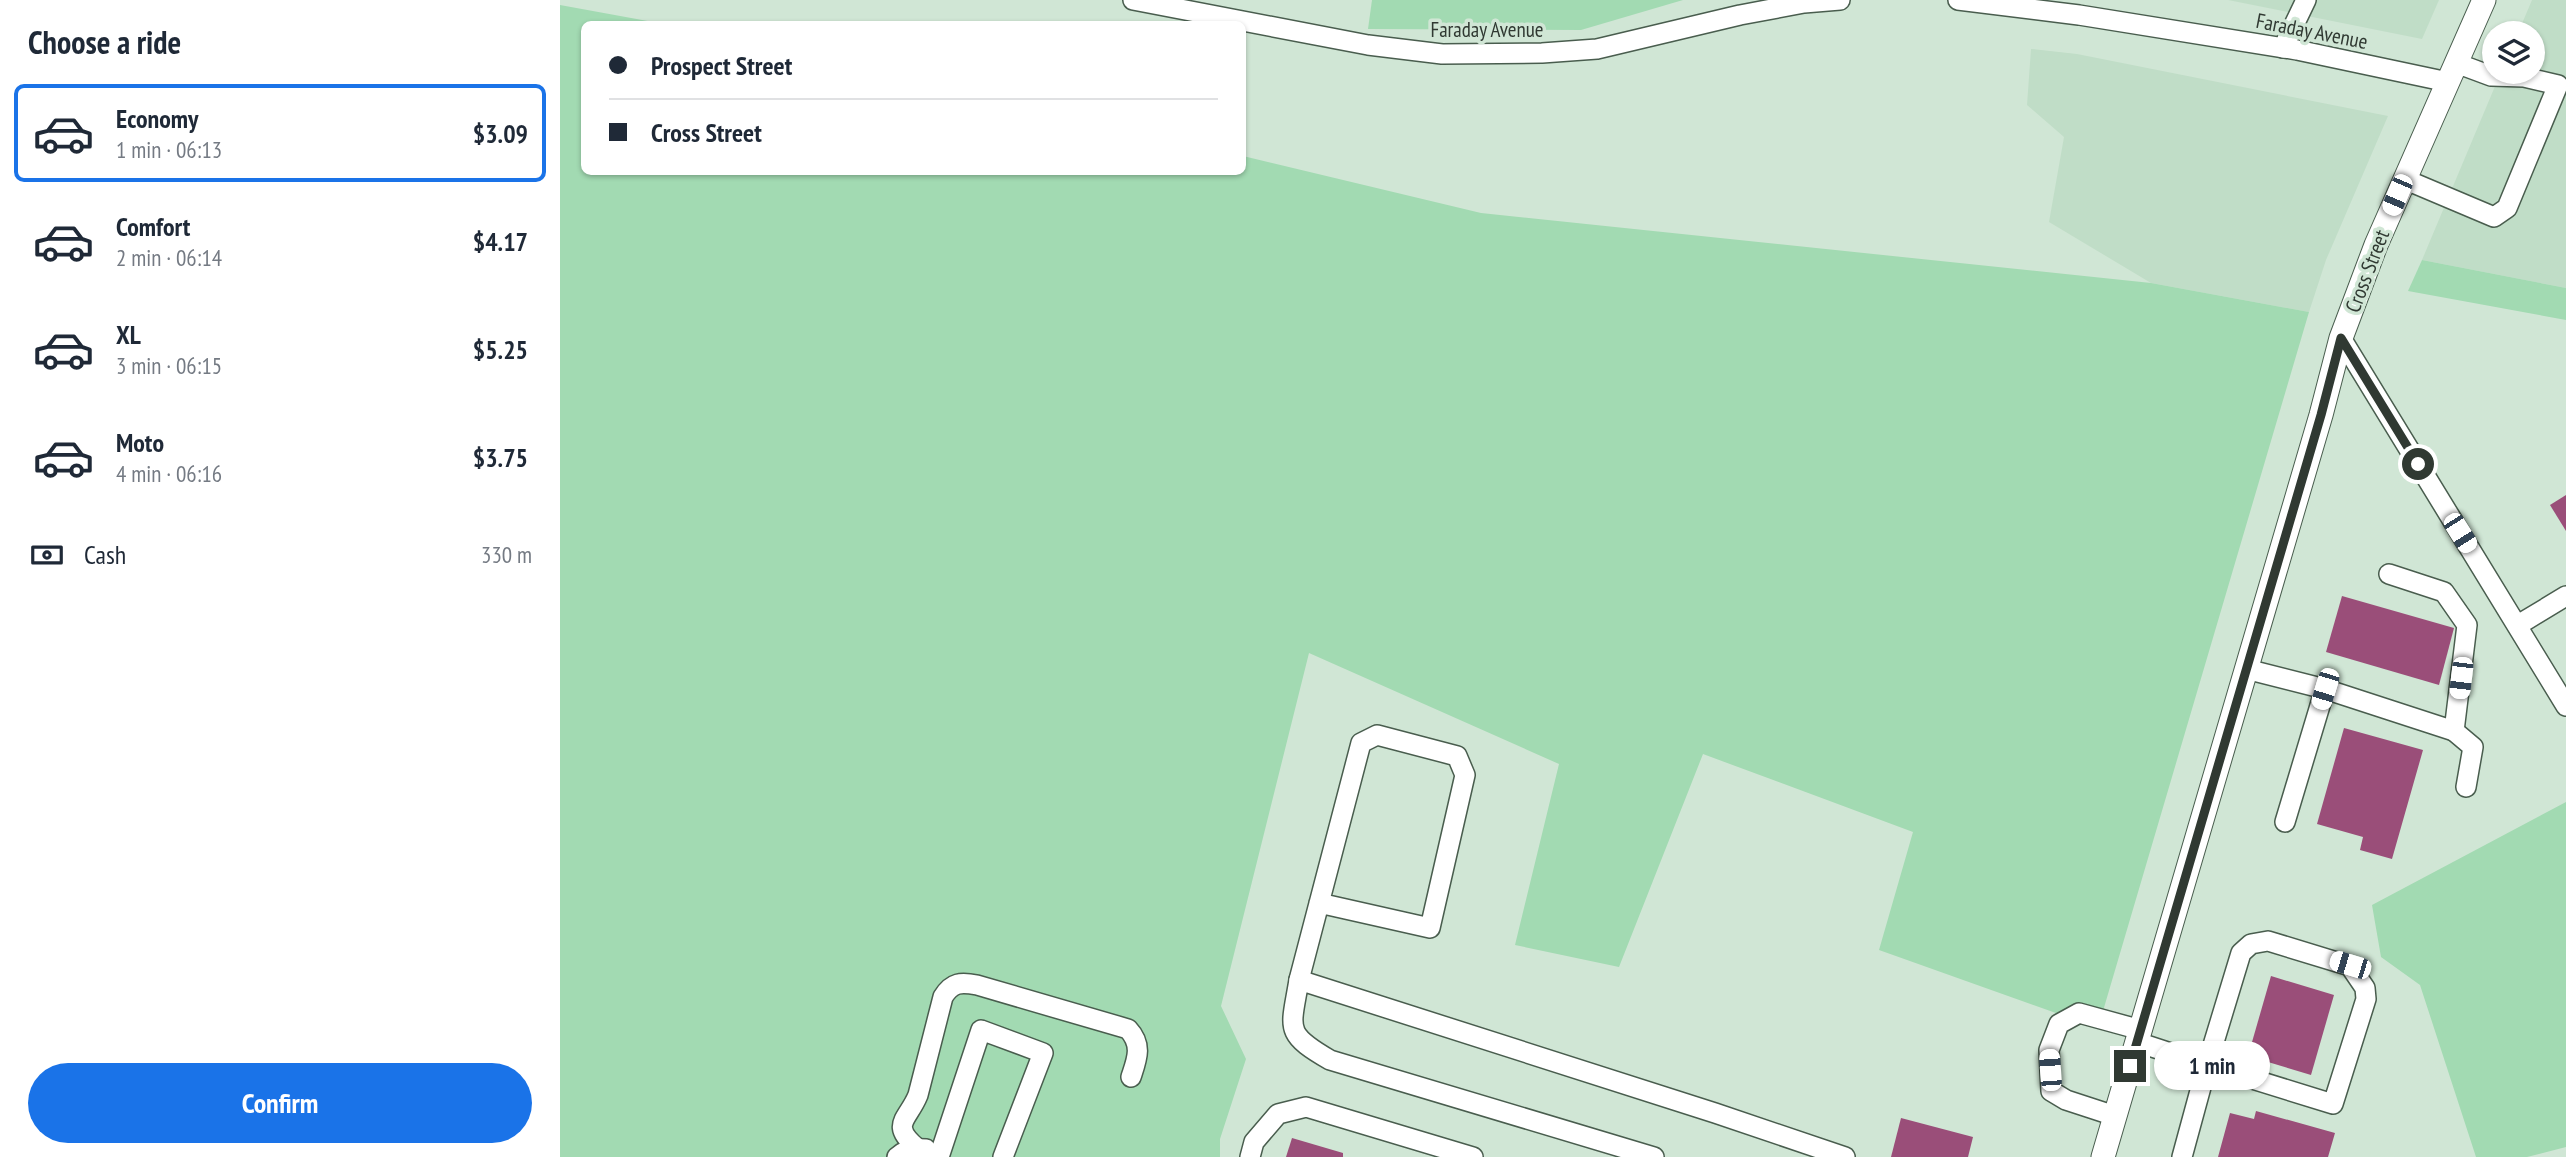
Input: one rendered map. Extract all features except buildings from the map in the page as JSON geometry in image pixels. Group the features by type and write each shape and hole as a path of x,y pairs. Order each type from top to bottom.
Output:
{"main road":[{"name":"Cross Street","path":"2103,1157 2341,338 2376,245 2484,0"}],"street":[{"name":"Faraday Avenue","path":"1133,0 1243,21"},
{"name":"Faraday Avenue","path":"1246,22 1368,45 1454,54 1542,53 1597,49 1740,15 1804,3 1840,0"},
{"name":"Faraday Avenue","path":"1958,0 2079,15 2452,73 2524,77 2562,87"},
{"path":"2283,48 2306,0"},
{"path":"2404,179 2494,217 2507,208 2562,87"},
{"path":"2341,338 2566,706"},
{"path":"2389,574 2444,592 2467,625 2454,731"},
{"path":"2518,625 2566,596"},
{"path":"2246,669 2325,689 2454,731 2473,747 2466,787"},
{"path":"2285,822 2325,689"},
{"path":"1319,903 1430,928 1465,775 1457,756 1377,735 1361,743 1319,903 1299,980 1292,1025 1302,1044 1329,1060 1654,1157"},
{"path":"2115,1116 2066,1100 2051,1091 2049,1050 2059,1024 2079,1013 2207,1065 2333,1104 2366,999 2365,988 2350,965 2267,941 2251,944 2241,953 2207,1065 2182,1157"},
{"path":"1299,980 1702,1108 1845,1157"},
{"path":"916,1149 905,1138 902,1121 918,1095 943,997 951,986 957,983 977,985 1128,1029 1137,1040 1139,1049 1131,1077"},
{"path":"897,1157 901,1153 916,1149 940,1153 981,1030 1042,1053 1003,1157"},
{"path":"1250,1157 1254,1142 1279,1114 1306,1107 1473,1157"}],"shaded area":[{"path":"2228,0 2439,0 2422,39"},
{"path":"2532,0 2566,0 2566,288 2422,260 2496,84 2545,84 2545,21 2523,21"},
{"path":"2031,49 2077,54 2388,116 2326,260 2309,312 2151,283 2049,222 2064,137 2027,105"}],"green space":[{"path":"1372,0 1683,0 1581,30 1368,29"},
{"path":"560,5 648,21 581,21 581,175 1246,175 1246,157 1481,213 2151,283 2309,312 2098,1028 1879,950 1913,832 1703,754 1619,967 1515,945 1559,764 1309,653 1221,1006 1246,1059 1220,1139 1220,1157 560,1157"},
{"path":"2422,260 2566,288 2566,320 2408,291"},
{"path":"2566,802 2566,1147 2527,1157 2476,1157 2420,985 2381,957 2372,905"}],"route":[{"path":"2130,1066 2321,415 2341,338 2418,464"}]}
